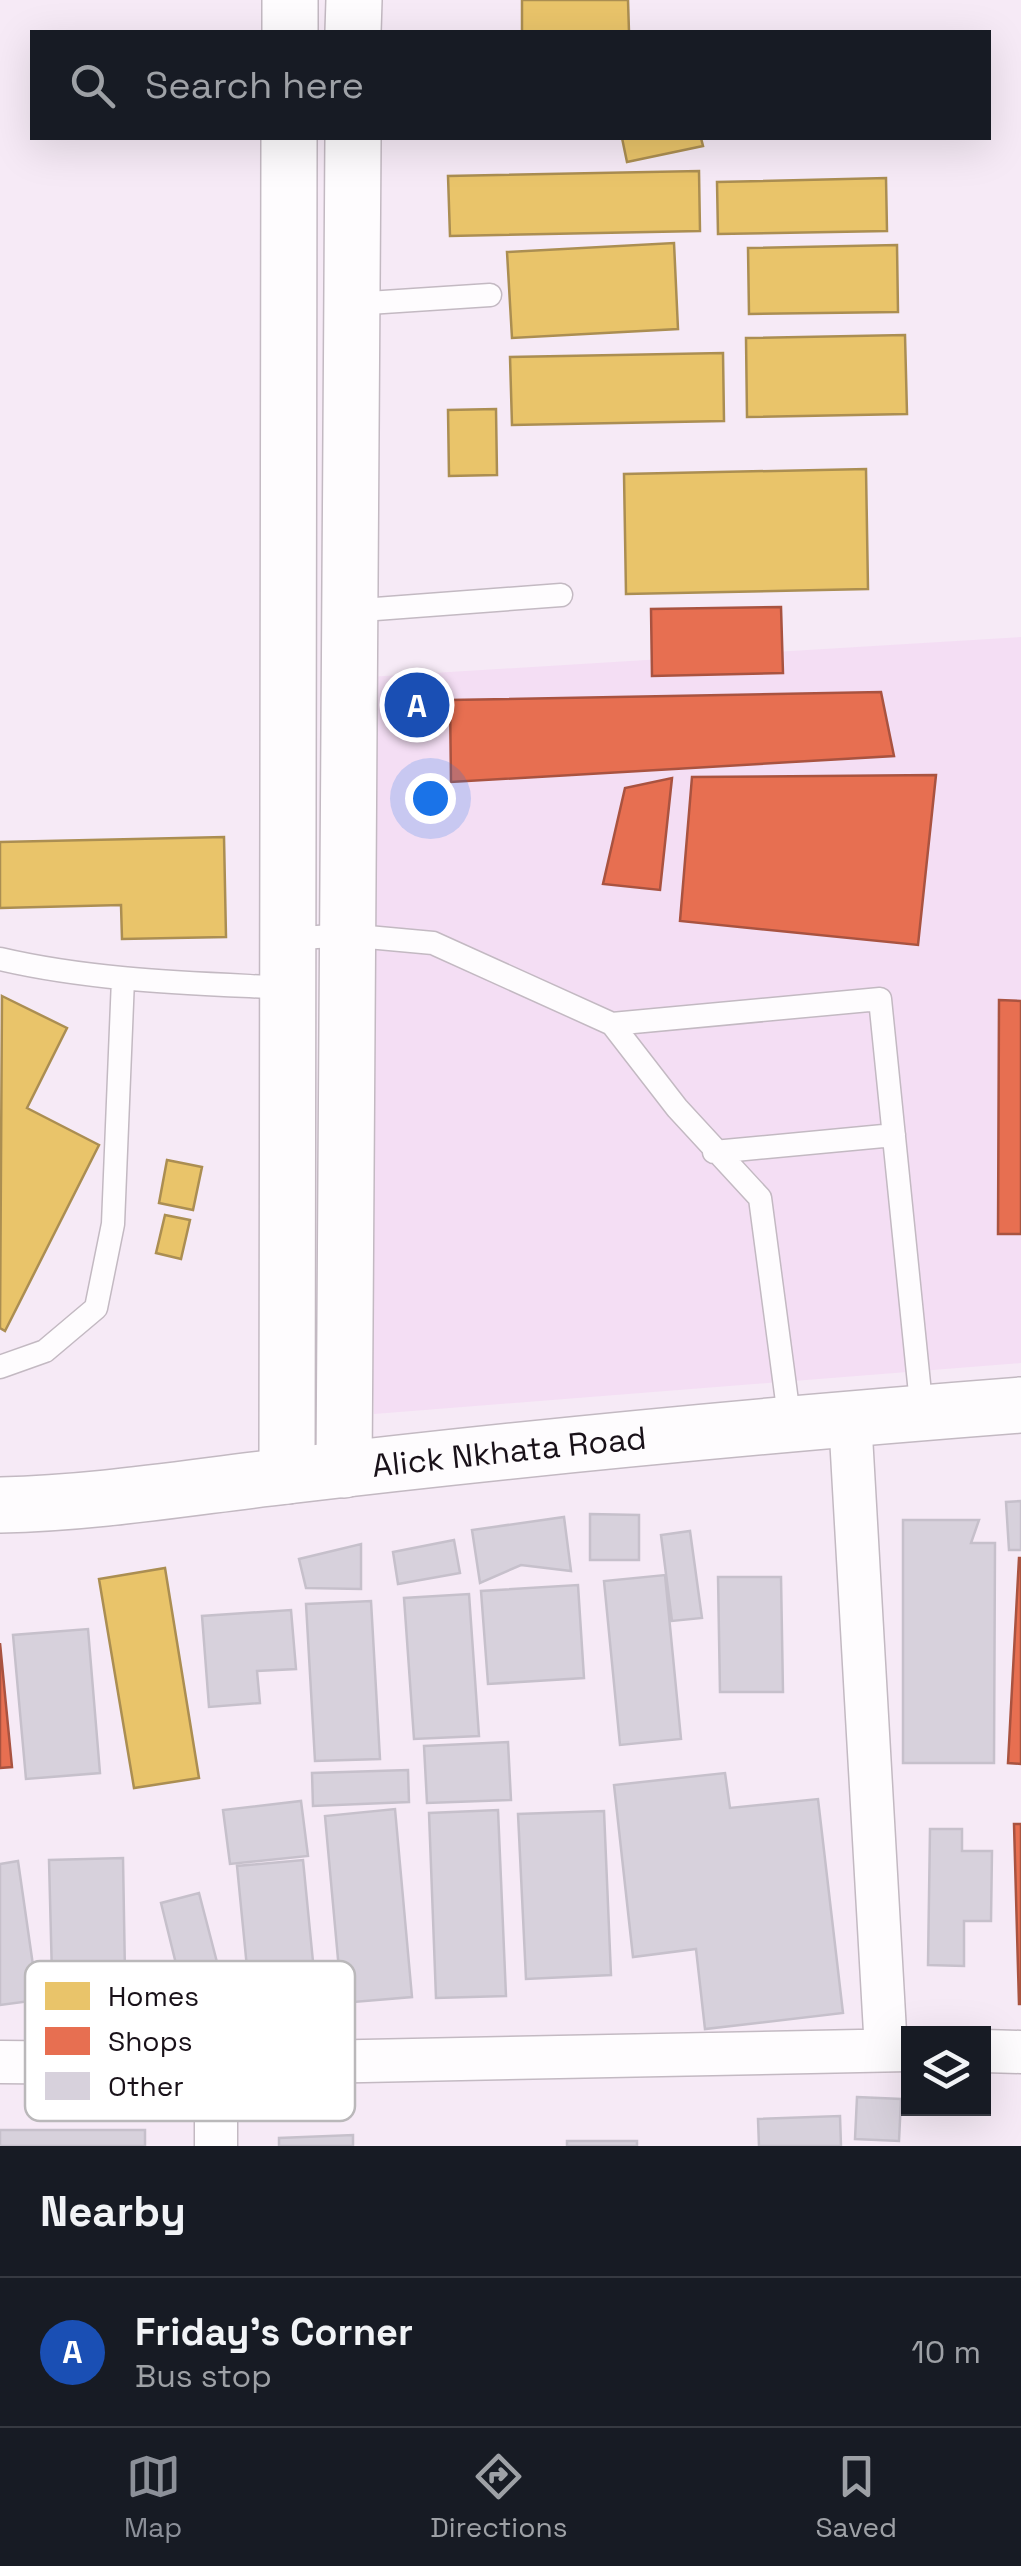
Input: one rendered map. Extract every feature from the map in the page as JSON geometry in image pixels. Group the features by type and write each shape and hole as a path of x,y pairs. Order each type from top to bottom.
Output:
{"main road":[{"path":"290,0 290,30"},
{"path":"354,0 354,30"},
{"path":"287,1476 289,140"},
{"path":"344,1470 353,140"},
{"name":"Alick Nkhata Road","path":"0,1505 139,1496 344,1470 850,1418 1021,1405"}],"street":[{"path":"355,2061 897,2050 850,1418"},
{"path":"991,2052 1021,2052"},
{"path":"0,2062 25,2062"}],"lane":[{"path":"353,304 490,295"},
{"path":"349,611 562,595"},
{"path":"0,959 123,979 288,963 346,935 433,943 612,1024 714,1152 760,1198 790,1424"},
{"path":"0,1367 45,1351 96,1308 113,1224 123,979"},
{"path":"612,1024 880,999 922,1413"},
{"path":"714,1152 894,1134"}],"shaded area":[{"path":"1021,637 1021,1363 374,1414 352,678"}],"building: Homes":[{"path":"522,0 628,0 629,30 522,30"},
{"path":"622,140 702,140 703,146 627,162"},
{"path":"699,171 700,231 450,236 448,176"},
{"path":"886,178 887,231 718,234 717,182"},
{"path":"674,243 678,329 512,338 507,252"},
{"path":"897,245 898,312 749,314 748,248"},
{"path":"905,335 907,414 747,417 746,338"},
{"path":"723,353 724,421 512,425 510,357"},
{"path":"496,409 497,475 449,476 448,410"},
{"path":"866,469 868,589 626,594 624,474"},
{"path":"224,837 226,937 122,939 121,905 0,908 0,842"},
{"path":"2,996 67,1028 27,1108 99,1145 5,1331 0,1328"},
{"path":"167,1160 202,1167 193,1210 159,1203"},
{"path":"165,1215 190,1220 181,1259 156,1253"},
{"path":"165,1568 199,1778 134,1788 99,1579"}],"building: Shops":[{"path":"781,607 783,673 652,676 651,609"},
{"path":"881,692 894,756 451,782 450,700"},
{"path":"936,775 918,945 680,921 692,777"},
{"path":"672,778 660,890 603,884 625,788"},
{"path":"999,1000 1021,1001 1021,1234 998,1234"},
{"path":"1021,1558 1021,1764 1008,1763"},
{"path":"0,1643 12,1767 0,1768"},
{"path":"1014,1824 1021,1824 1021,2004 1019,2004"}],"building: Other":[{"path":"1021,1501 1021,1550 1009,1550 1006,1502"},
{"path":"590,1514 639,1515 639,1560 590,1560"},
{"path":"564,1517 571,1571 521,1565 480,1583 472,1530"},
{"path":"903,1520 979,1520 971,1543 995,1543 994,1763 903,1763"},
{"path":"690,1531 702,1618 672,1621 661,1535"},
{"path":"454,1540 460,1573 398,1584 393,1552"},
{"path":"361,1544 361,1589 306,1588 299,1559"},
{"path":"665,1575 681,1739 620,1745 604,1581"},
{"path":"718,1577 781,1577 783,1692 720,1692"},
{"path":"578,1585 584,1678 488,1684 481,1591"},
{"path":"469,1594 479,1736 414,1739 404,1598"},
{"path":"371,1601 380,1759 315,1761 306,1604"},
{"path":"291,1610 296,1669 257,1671 260,1703 209,1707 202,1616"},
{"path":"88,1629 100,1773 26,1779 13,1635"},
{"path":"508,1742 511,1800 427,1803 424,1746"},
{"path":"408,1770 409,1802 313,1806 312,1773"},
{"path":"725,1773 730,1808 818,1799 843,2013 705,2029 696,1949 633,1957 614,1785"},
{"path":"301,1801 308,1856 230,1864 223,1810"},
{"path":"395,1809 412,1997 355,2002 355,1961 338,1961 325,1816"},
{"path":"498,1810 506,1996 436,1998 429,1813"},
{"path":"604,1811 611,1975 526,1979 518,1814"},
{"path":"930,1829 962,1829 962,1851 992,1851 991,1921 964,1921 964,1966 928,1965"},
{"path":"123,1858 125,1961 52,1961 49,1860"},
{"path":"303,1860 313,1961 246,1961 237,1866"},
{"path":"18,1861 32,1961 25,1961 25,2002 0,2005 0,1864"},
{"path":"199,1893 217,1961 175,1961 161,1903"},
{"path":"857,2097 901,2099 899,2141 855,2139"},
{"path":"840,2116 841,2146 759,2146 758,2119"},
{"path":"0,2130 145,2130 145,2146 0,2146"},
{"path":"353,2135 353,2146 279,2146 279,2138"},
{"path":"567,2141 637,2141 637,2146 567,2146"}],"place":[{"name":"Friday's Corner","path":"417,705"}]}
